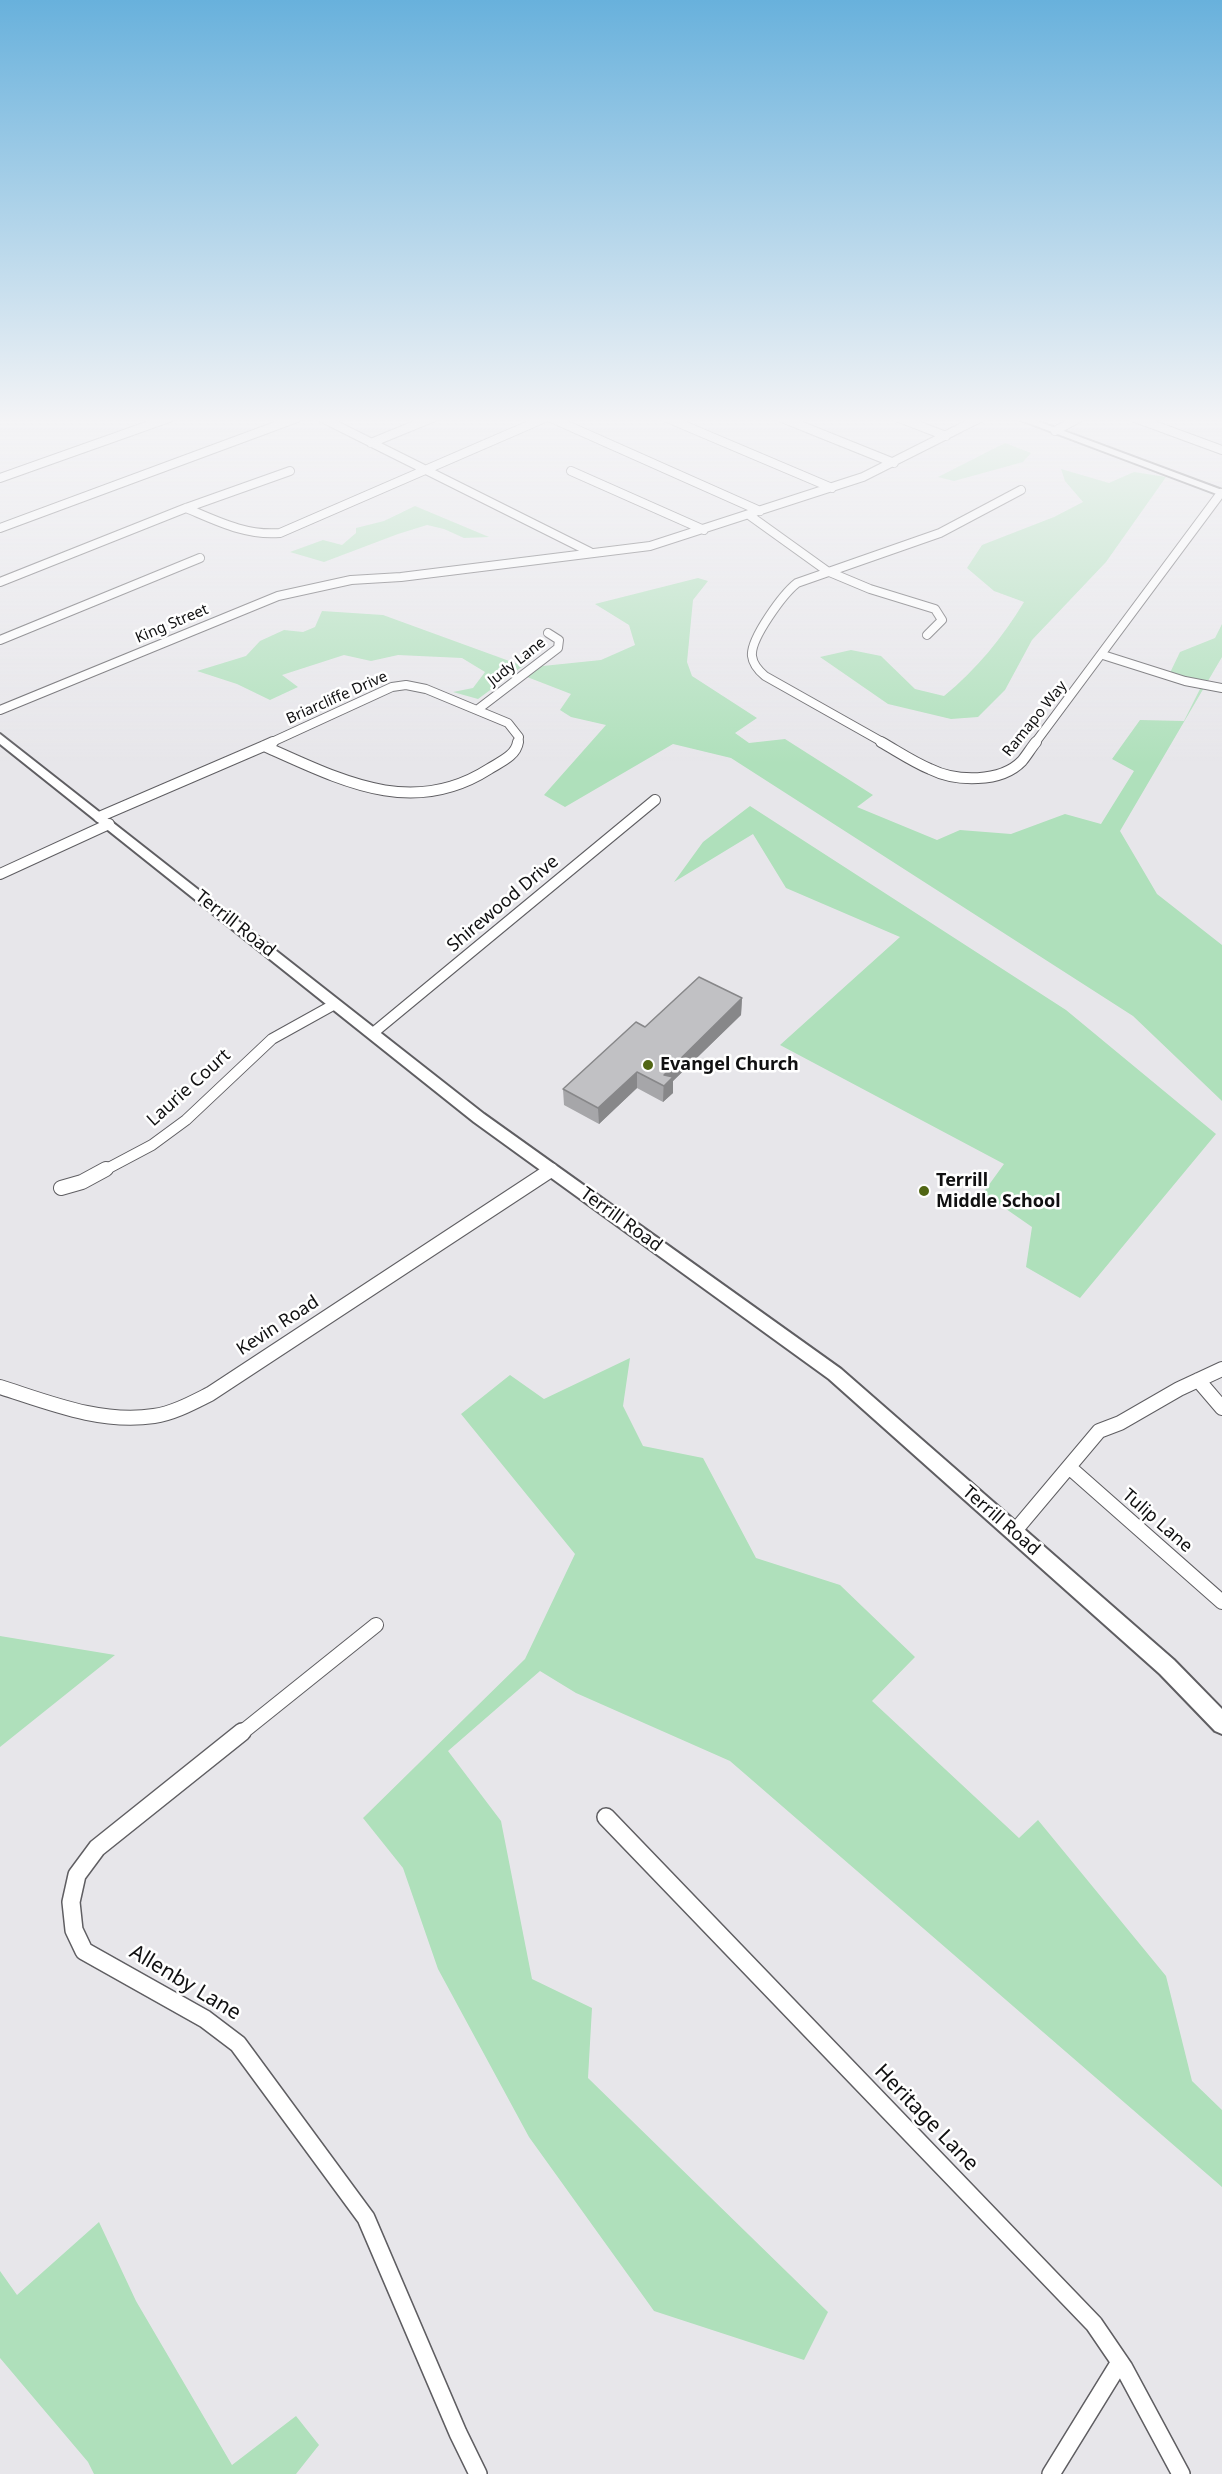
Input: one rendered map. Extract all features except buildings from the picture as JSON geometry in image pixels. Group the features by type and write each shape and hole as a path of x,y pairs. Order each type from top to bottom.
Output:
{"street":[{"path":"0,582 122,533"},
{"path":"254,533 276,533"},
{"path":"553,533 590,552"},
{"name":"King Street","path":"0,710 255,604 286,594 351,580 413,575 650,546 692,533"},
{"path":"775,533 827,571 870,589 935,609 942,620 927,635"},
{"path":"827,571 939,533"},
{"name":"Ramapo Way","path":"827,571 797,583 783,594 774,606 753,647 751,654 753,664 765,676 920,765 938,772 979,778 1004,773 1021,762 1192,533"},
{"path":"0,640 200,558"},
{"name":"Judy Lane","path":"477,710 558,648 559,640 548,633"},
{"path":"1103,655 1185,681 1222,688"},
{"name":"Briarcliffe Drive","path":"0,874 104,821 264,746 392,687 420,687 513,727 519,737 517,748 506,758 463,784 434,792 404,795 366,789 264,746"},
{"name":"Terrill Road","path":"0,738 479,1118 835,1374 1219,1715"},
{"name":"Shirewood Drive","path":"373,1033 655,800"},
{"name":"Laurie Court","path":"61,1188 82,1182 152,1145 186,1120 272,1039 335,1004"},
{"name":"Kevin Road","path":"0,1387 112,1419 149,1417 187,1406 210,1394 551,1170"},
{"path":"1014,1532 1099,1431 1120,1423 1222,1369"},
{"path":"1198,1380 1222,1408"},
{"name":"Tulip Lane","path":"1069,1467 1222,1602"},
{"name":"Allenby Lane","path":"376,1625 97,1848 77,1875 71,1902 74,1930 84,1951 205,2019 238,2044 366,2218 458,2433 478,2474"},
{"name":"Heritage Lane","path":"606,1817 1094,2324 1120,2362 1180,2474"},
{"path":"1051,2474 1120,2362"}],"green space":[{"path":"355,533 400,533 324,562 290,552 323,540 342,545"},
{"path":"454,533 481,533 489,537 464,538"},
{"path":"1012,533 1126,533 1106,562 1032,640 1005,690 978,717 951,719 888,704 820,657 851,650 881,656 915,689 944,696 988,652 1024,602 994,591 967,568 982,545"},
{"path":"698,578 708,581 693,600 687,662 692,676 757,718 735,733 749,743 785,739 873,795 857,807 937,840 960,830 1011,834 1065,814 1101,824 1134,771 1112,759 1140,720 1184,721 1202,685 1168,677 1180,652 1215,638 1222,624 1222,657 1120,831 1157,894 1222,945 1222,1101 1133,1016 731,758 673,744 565,807 544,795 606,725 571,717 560,710 571,694 522,675 533,667 601,660 635,645 629,625 595,604"},
{"path":"322,611 383,615 523,666 478,699 453,692 473,688 485,672 462,658 398,655 371,661 344,655 282,675 298,687 270,700 237,684 197,671 246,656 260,641 284,630 303,632 315,627"},
{"path":"750,806 1066,1010 1216,1134 1080,1298 1026,1267 1032,1227 983,1193 1004,1164 780,1045 900,937 786,888 753,834 674,882 703,842"},
{"path":"630,1358 623,1406 643,1446 703,1458 756,1558 840,1585 915,1657 872,1701 1019,1838 1038,1820 1166,1976 1192,2081 1222,2110 1222,2187 730,1761 576,1693 540,1671 448,1751 501,1821 532,1979 592,2008 588,2078 828,2312 804,2360 654,2311 529,2137 438,1969 403,1868 363,1818 525,1659 575,1554 461,1414 510,1375 544,1399"},
{"path":"0,1636 115,1655 0,1747"},
{"path":"99,2222 136,2301 232,2465 296,2416 319,2445 296,2474 94,2474 88,2462 0,2358 0,2271 17,2295"}],"place":[{"name":"Evangel Church","path":"648,1065"},
{"name":"Terrill Middle School","path":"924,1191"}]}
